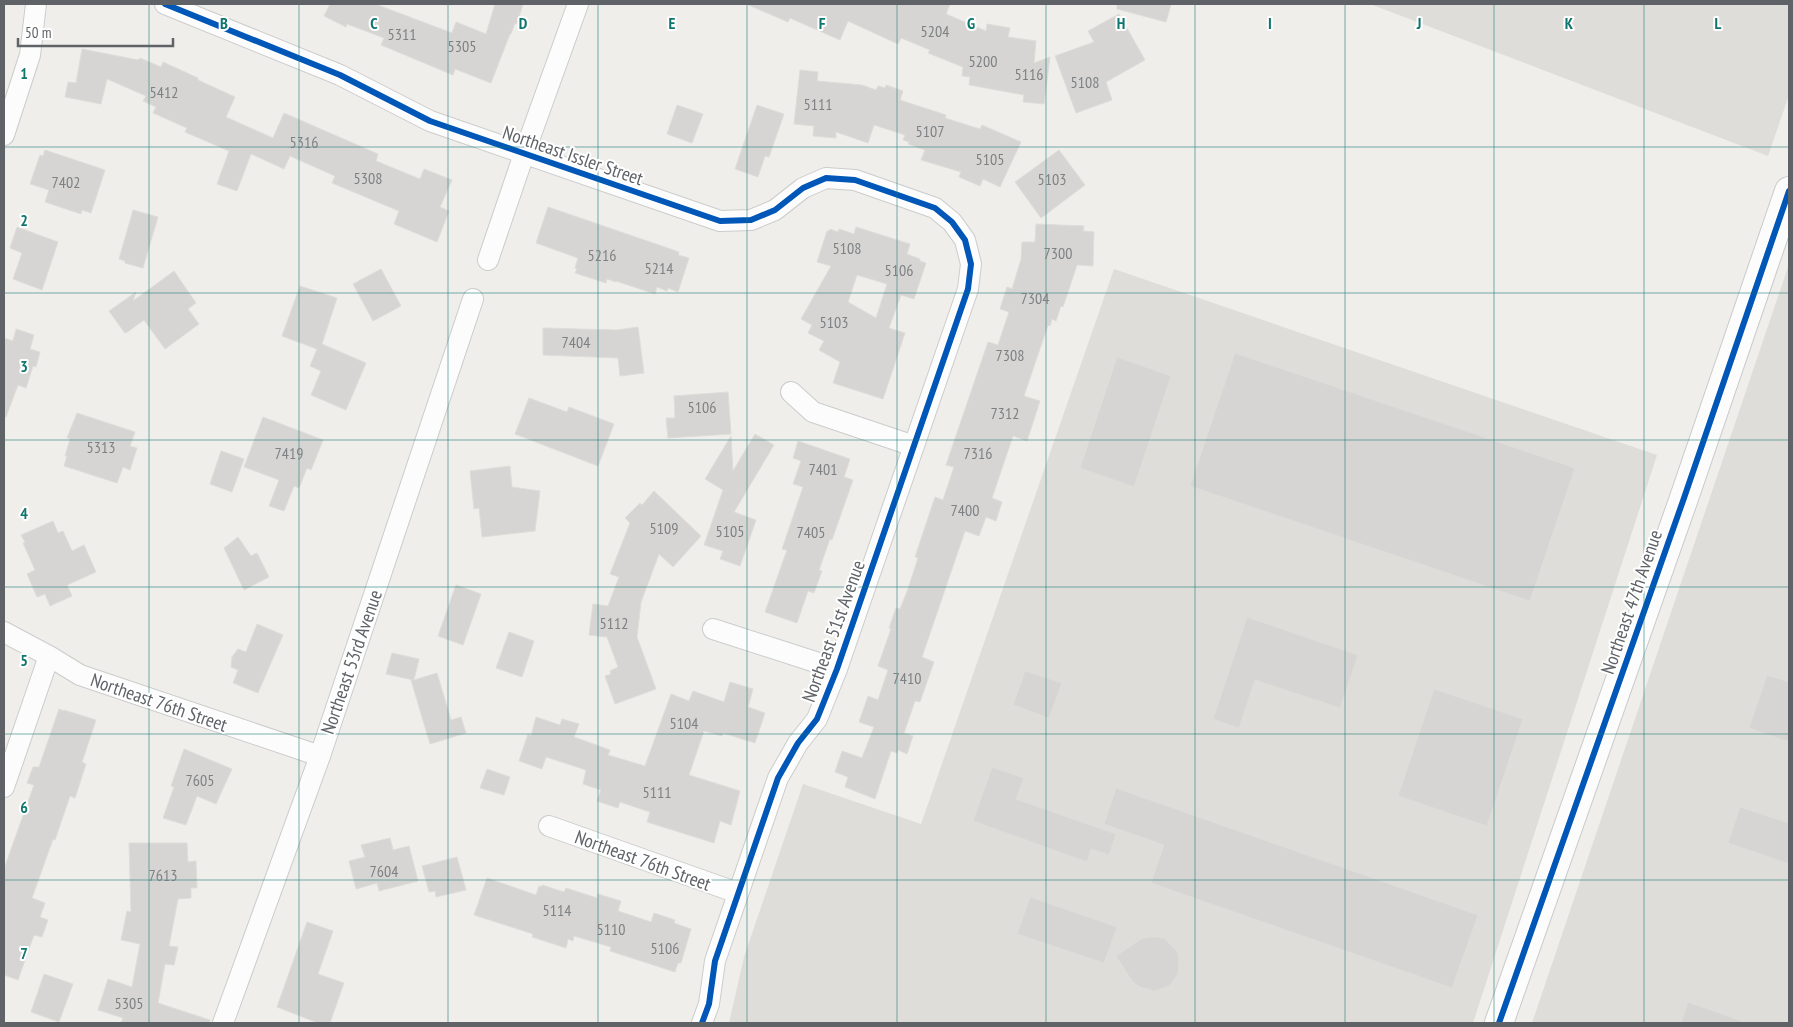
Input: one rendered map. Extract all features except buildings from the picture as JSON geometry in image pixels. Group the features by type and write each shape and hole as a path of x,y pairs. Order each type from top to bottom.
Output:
{"street":[{"path":"4,135 30,55 36,4"},
{"name":"Northeast Issler Street","path":"165,4 340,75 430,121 720,220 751,220 775,210 803,188 826,178 854,180 935,208 952,222 965,240"},
{"path":"488,260 578,4"},
{"name":"Northeast 47th Avenue","path":"1499,1023 1684,498 1789,191"},
{"name":"Northeast 51st Avenue","path":"702,1023 709,1004 715,961 778,778 798,743 818,719 968,289 971,264 965,240"},
{"name":"Northeast 53rd Avenue","path":"223,1023 320,756 473,299"},
{"path":"791,392 813,412 914,446"},
{"path":"713,628 837,668"},
{"name":"Northeast 76th Street","path":"4,632 80,675 320,756"},
{"path":"4,786 49,656"},
{"name":"Northeast 76th Street","path":"549,826 738,893"}],"shaded area":[{"path":"1370,4 1789,4 1789,95 1768,156"},
{"path":"1789,264 1789,1023 1532,1023"},
{"path":"1114,269 1657,455 1473,1023 729,1023 744,957 803,784 921,824"}],"cycle path":[{"path":"165,4 340,75 430,121 720,221 751,220 775,210 803,188 826,178 855,180 935,208 952,222 965,240 971,264 968,289 837,669 817,719 798,743 778,778 715,961 709,1004 702,1023"},
{"path":"1499,1023 1684,498 1789,191"}]}
